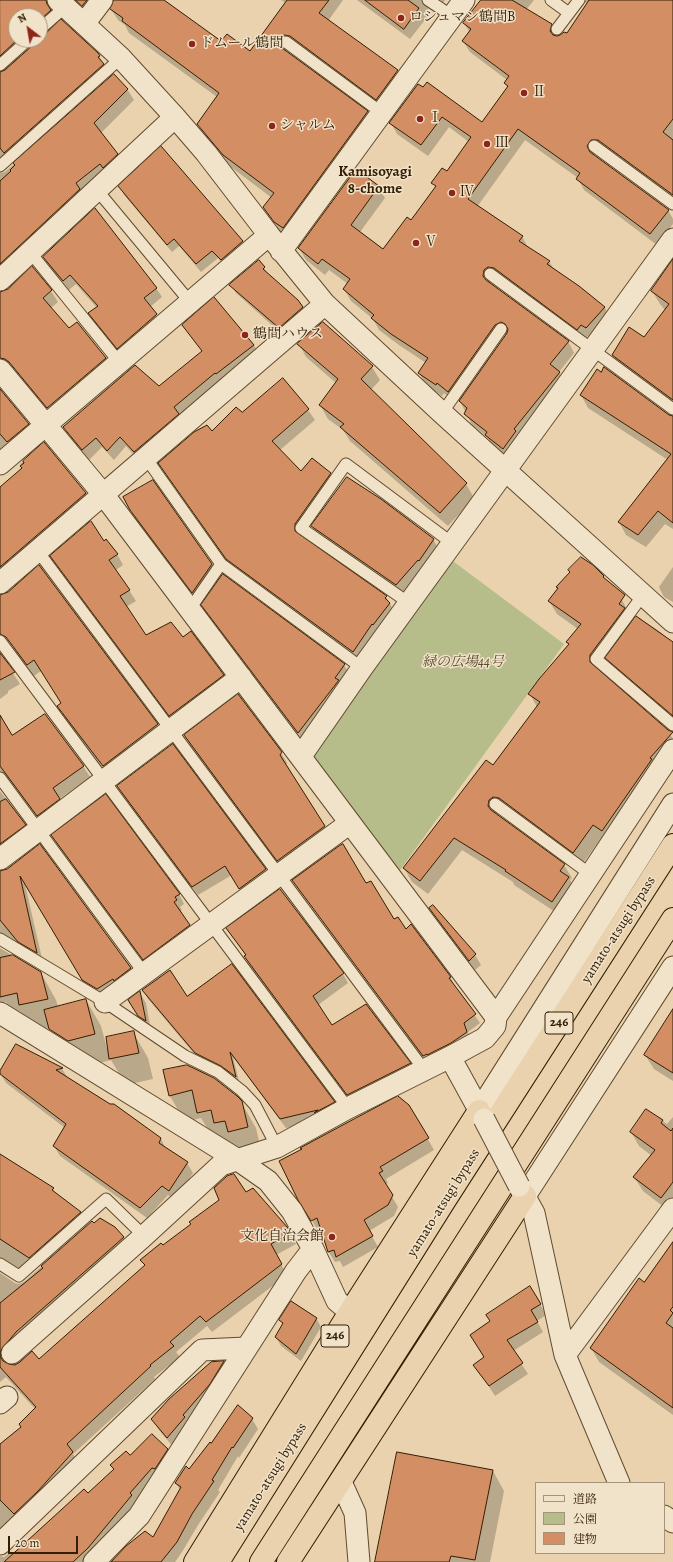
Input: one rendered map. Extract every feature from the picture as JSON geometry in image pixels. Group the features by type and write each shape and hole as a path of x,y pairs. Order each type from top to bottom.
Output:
{"highway":[{"name":"yamato-atsugi bypass","path":"218,1562 445,1200 673,845"},
{"path":"261,1562 673,919"},
{"name":"246","path":"195,1562 350,1312 482,1115"},
{"path":"288,1562 341,1482 522,1191"}],"street":[{"path":"84,24 102,0"},
{"path":"62,3 121,58 175,117 206,153 275,243 325,304 442,413 673,622"},
{"path":"0,464 190,302 275,243 382,112 458,8"},
{"path":"0,280 175,117"},
{"path":"300,756 452,543 673,239"},
{"path":"0,582 325,304"},
{"path":"0,370 104,494 496,1017"},
{"path":"0,858 241,677"},
{"path":"12,1353 144,1236 221,1165 277,1147 348,1108 425,1071 485,1038 495,1026 496,1017 673,750"},
{"path":"482,1115 673,804"},
{"path":"105,1002 350,822"},
{"path":"522,1191 673,967"},
{"path":"0,1013 238,1160 268,1181 292,1211 313,1249 337,1301 350,1312"},
{"path":"450,1057 534,1213 565,1355 619,1482"},
{"path":"565,1355 673,1209"},
{"path":"94,1562 139,1516 296,1271 313,1249"},
{"path":"0,1544 202,1350 246,1348"},
{"path":"341,1482 355,1513 359,1562"}],"lane":[{"path":"428,0 458,8"},
{"path":"551,0 569,13"},
{"path":"557,29 579,0"},
{"path":"48,20 62,3"},
{"path":"286,42 382,112"},
{"path":"0,65 19,48"},
{"path":"0,166 121,58"},
{"path":"594,146 673,204"},
{"path":"97,190 190,302"},
{"path":"30,252 120,362"},
{"path":"490,274 673,408"},
{"path":"442,413 501,329"},
{"path":"146,458 221,564 362,668"},
{"path":"409,603 301,528 346,464 452,543"},
{"path":"37,550 425,1071"},
{"path":"190,609 221,564"},
{"path":"643,595 596,659 673,725"},
{"path":"0,641 348,1108"},
{"path":"0,778 144,973"},
{"path":"495,804 590,874"},
{"path":"0,939 105,1002 185,1056 218,1072 242,1091 255,1104 277,1147"},
{"path":"0,1264 19,1276 106,1199 144,1236"}],"green space":[{"name":"緑の広場44号","path":"450,559 564,644 395,877 306,759"}],"building":[{"path":"0,0 46,0 51,10 48,13 48,8 8,8 8,48 0,56"},
{"path":"76,0 87,0 82,6"},
{"path":"114,0 164,0 221,41 227,34 250,51 287,0 329,0 319,13 398,70 376,100 290,36 284,35 280,38 279,44 282,48 368,111 283,228 274,222 263,207 274,193 223,155 197,124 219,93 122,21 123,18 110,9"},
{"name":"ロシュマン鶴間B","path":"365,0 408,0 419,8 404,29"},
{"path":"481,0 512,0 552,24 550,31 553,35 557,36 564,32 567,33 589,0 673,0 673,119 663,132 673,140 673,195 598,140 591,140 587,146 590,152 669,210 650,234 576,179 580,173 518,129 468,199 523,236 519,241 550,261 547,264 579,286 605,307 586,328 581,325 577,330 494,268 488,267 484,270 483,276 486,280 569,341 550,364 560,372 514,429 516,431 503,449 485,435 487,432 464,414 467,408 459,401 507,333 508,329 505,324 501,322 495,325 448,392 437,383 436,385 418,373 428,358 391,334 371,318 374,315 343,289 350,279 322,259 318,264 298,248 356,169 379,186 351,225 383,249 407,217 411,220 436,186 431,183 442,168 447,171 471,137 442,117 421,145 389,123 418,84 423,87 427,82 482,122 508,86 504,83 509,76 462,41 471,29 463,23"},
{"path":"61,19 98,53 100,56 98,57 104,64 4,153 0,148 0,72 5,70 30,48 48,48 48,31"},
{"path":"114,74 128,89 94,123 118,154 103,168 100,164 76,183 80,189 0,264 0,181 11,171 10,170 15,165 13,163"},
{"path":"161,146 243,241 221,260 212,251 196,264 174,239 167,245 118,186"},
{"path":"95,208 157,288 144,298 157,314 117,349 88,313 98,306 70,275 63,281 43,257"},
{"path":"673,259 673,400 612,355 629,327 644,337 669,304 651,291"},
{"path":"259,260 265,267 263,269 298,300 303,307 279,328 229,285"},
{"path":"32,266 52,290 43,298 69,328 77,322 106,358 47,408 9,362 0,358 0,292 8,289"},
{"path":"214,297 254,345 216,374 215,373 174,407 179,414 134,452 120,437 107,451 96,438 82,450 63,427 135,365 159,386 202,351 182,325"},
{"path":"323,322 373,366 361,379 467,483 440,513 340,427 344,424 319,405 338,379 297,344"},
{"path":"604,367 669,415 673,416 673,523 658,511 638,535 618,522 671,454 580,395 597,369 601,372"},
{"path":"283,378 309,409 272,441 301,471 312,458 331,473 295,524 295,531 387,596 385,598 390,603 373,625 372,624 353,652 226,559 158,463 194,432 207,425 212,431 236,407 242,412"},
{"path":"0,389 29,424 7,442 0,434"},
{"path":"44,442 86,493 0,567 0,487 22,468 20,466 24,463 23,461"},
{"path":"347,477 381,499 434,539 419,561 418,560 396,585 311,526"},
{"path":"153,480 212,564 192,593 130,510 123,497"},
{"path":"91,521 104,541 106,539 118,554 109,560 130,590 120,596 146,635 171,622 183,637 191,631 224,675 169,716 50,556"},
{"path":"581,557 593,565 604,576 603,577 625,595 619,604 625,608 590,655 590,662 668,730 673,732 650,758 652,759 602,831 593,825 573,853 499,798 493,797 489,800 488,806 491,810 565,864 560,871 569,877 552,902 505,871 506,870 454,838 420,881 403,868 486,760 493,765 540,702 528,694 569,644 566,642 581,624 548,601 558,588 556,587 570,572 568,570"},
{"path":"39,565 158,724 103,766 57,706 61,703 34,660 27,665 6,637 0,634 0,595 8,592"},
{"path":"223,574 345,664 335,678 339,680 298,733 201,605"},
{"path":"636,616 673,642 673,716 605,658"},
{"path":"0,653 15,672 0,680"},
{"path":"238,694 282,752 280,755 325,826 277,861 184,735"},
{"path":"45,714 84,766 53,788 60,799 37,816 0,766 0,715 12,735"},
{"path":"173,744 266,869 239,889 225,866 192,887 117,786"},
{"path":"106,794 180,894 175,897 177,900 174,902 190,925 143,960 51,835"},
{"path":"6,799 26,825 0,844 0,802"},
{"path":"40,844 131,968 114,981 113,979 97,989 82,980 20,876 37,953 18,942 0,920 0,871 7,869"},
{"path":"343,844 366,883 371,881 394,919 398,917 406,929 411,924 451,977 449,978 476,1014 464,1023 467,1032 451,1043 427,1055 423,1056 292,880"},
{"path":"280,889 344,973 313,996 332,1025 366,1004 411,1063 347,1095 244,956 246,955 226,928"},
{"path":"433,905 476,954 469,961 429,908"},
{"path":"13,955 41,972 48,999 19,1005 17,993 0,997 0,958"},
{"path":"232,964 335,1102 314,1113 318,1110 280,1119 230,1052 236,1077 221,1066 195,1053 142,990 170,970 187,996"},
{"path":"140,991 146,1021 138,1016 128,1000"},
{"path":"86,999 95,1034 68,1041 49,1029 44,1010"},
{"path":"673,1009 673,1073 644,1055"},
{"path":"134,1031 139,1053 109,1059 106,1037"},
{"path":"16,1044 63,1068 56,1070 110,1104 114,1104 161,1138 159,1143 188,1162 169,1191 162,1186 140,1208 53,1146 66,1124 0,1074 0,1071"},
{"path":"187,1065 214,1078 242,1101 248,1127 228,1132 225,1121 214,1123 211,1110 197,1113 192,1090 169,1096 163,1070"},
{"path":"398,1096 409,1105 429,1138 380,1167 383,1171 379,1173 393,1195 388,1205 364,1220 373,1236 336,1257 334,1250 328,1252 317,1218 311,1221 298,1200 279,1161 302,1149 300,1148"},
{"path":"646,1109 663,1120 661,1123 671,1131 673,1128 673,1182 661,1198 633,1177 655,1150 630,1132"},
{"path":"0,1154 54,1188 52,1190 81,1212 29,1258 0,1239"},
{"path":"234,1174 246,1192 253,1188 288,1228 290,1233 271,1244 282,1264 206,1322 200,1316 170,1342 174,1346 150,1365 151,1366 67,1444 73,1452 38,1491 14,1514 0,1500 0,1444 21,1427 19,1424 36,1407 0,1367 0,1356 3,1361 15,1365 32,1351 39,1359 145,1265 140,1260 161,1243 163,1245 191,1224 189,1222 219,1200 214,1188 227,1176"},
{"path":"100,1218 115,1227 124,1237 16,1332 1,1350 0,1356 0,1303 43,1268 41,1266 92,1221 94,1223"},
{"path":"673,1242 673,1307 670,1310 673,1313 666,1323 673,1328 673,1408 590,1348 639,1278 644,1282"},
{"path":"530,1286 541,1304 531,1310 538,1322 507,1340 523,1363 489,1386 473,1365 484,1357 470,1335 490,1321 486,1315"},
{"path":"291,1301 317,1318 296,1354 275,1337 283,1323 279,1320"},
{"path":"224,1361 210,1384 183,1415 185,1417 167,1438 151,1419 169,1399 211,1362"},
{"path":"238,1405 253,1418 233,1448 232,1447 212,1480 214,1481 192,1514 177,1542 161,1562 111,1562 126,1546 145,1531 153,1537 181,1487 175,1483 186,1466 189,1469 210,1442 211,1443"},
{"path":"152,1434 168,1449 155,1469 152,1468 130,1493 132,1495 88,1548 73,1562 4,1562 84,1489 88,1493 114,1469 110,1465 126,1451 130,1455"},
{"path":"397,1452 493,1470 475,1560 451,1556 449,1562 375,1562"}],"place":[{"name":"ロシュマン鶴間B","path":"401,18"},
{"name":"ドムール鶴間","path":"192,44"},
{"name":"Ⅱ","path":"524,93"},
{"name":"Ⅰ","path":"420,119"},
{"name":"シャルム","path":"272,126"},
{"name":"Ⅲ","path":"487,144"},
{"name":"Ⅳ","path":"452,193"},
{"name":"Ⅴ","path":"416,243"},
{"name":"鶴間ハウス","path":"245,335"},
{"name":"文化自治会館","path":"332,1237"}],"district":[{"name":"Kamisoyagi 8-chome","path":"375,180"}]}
